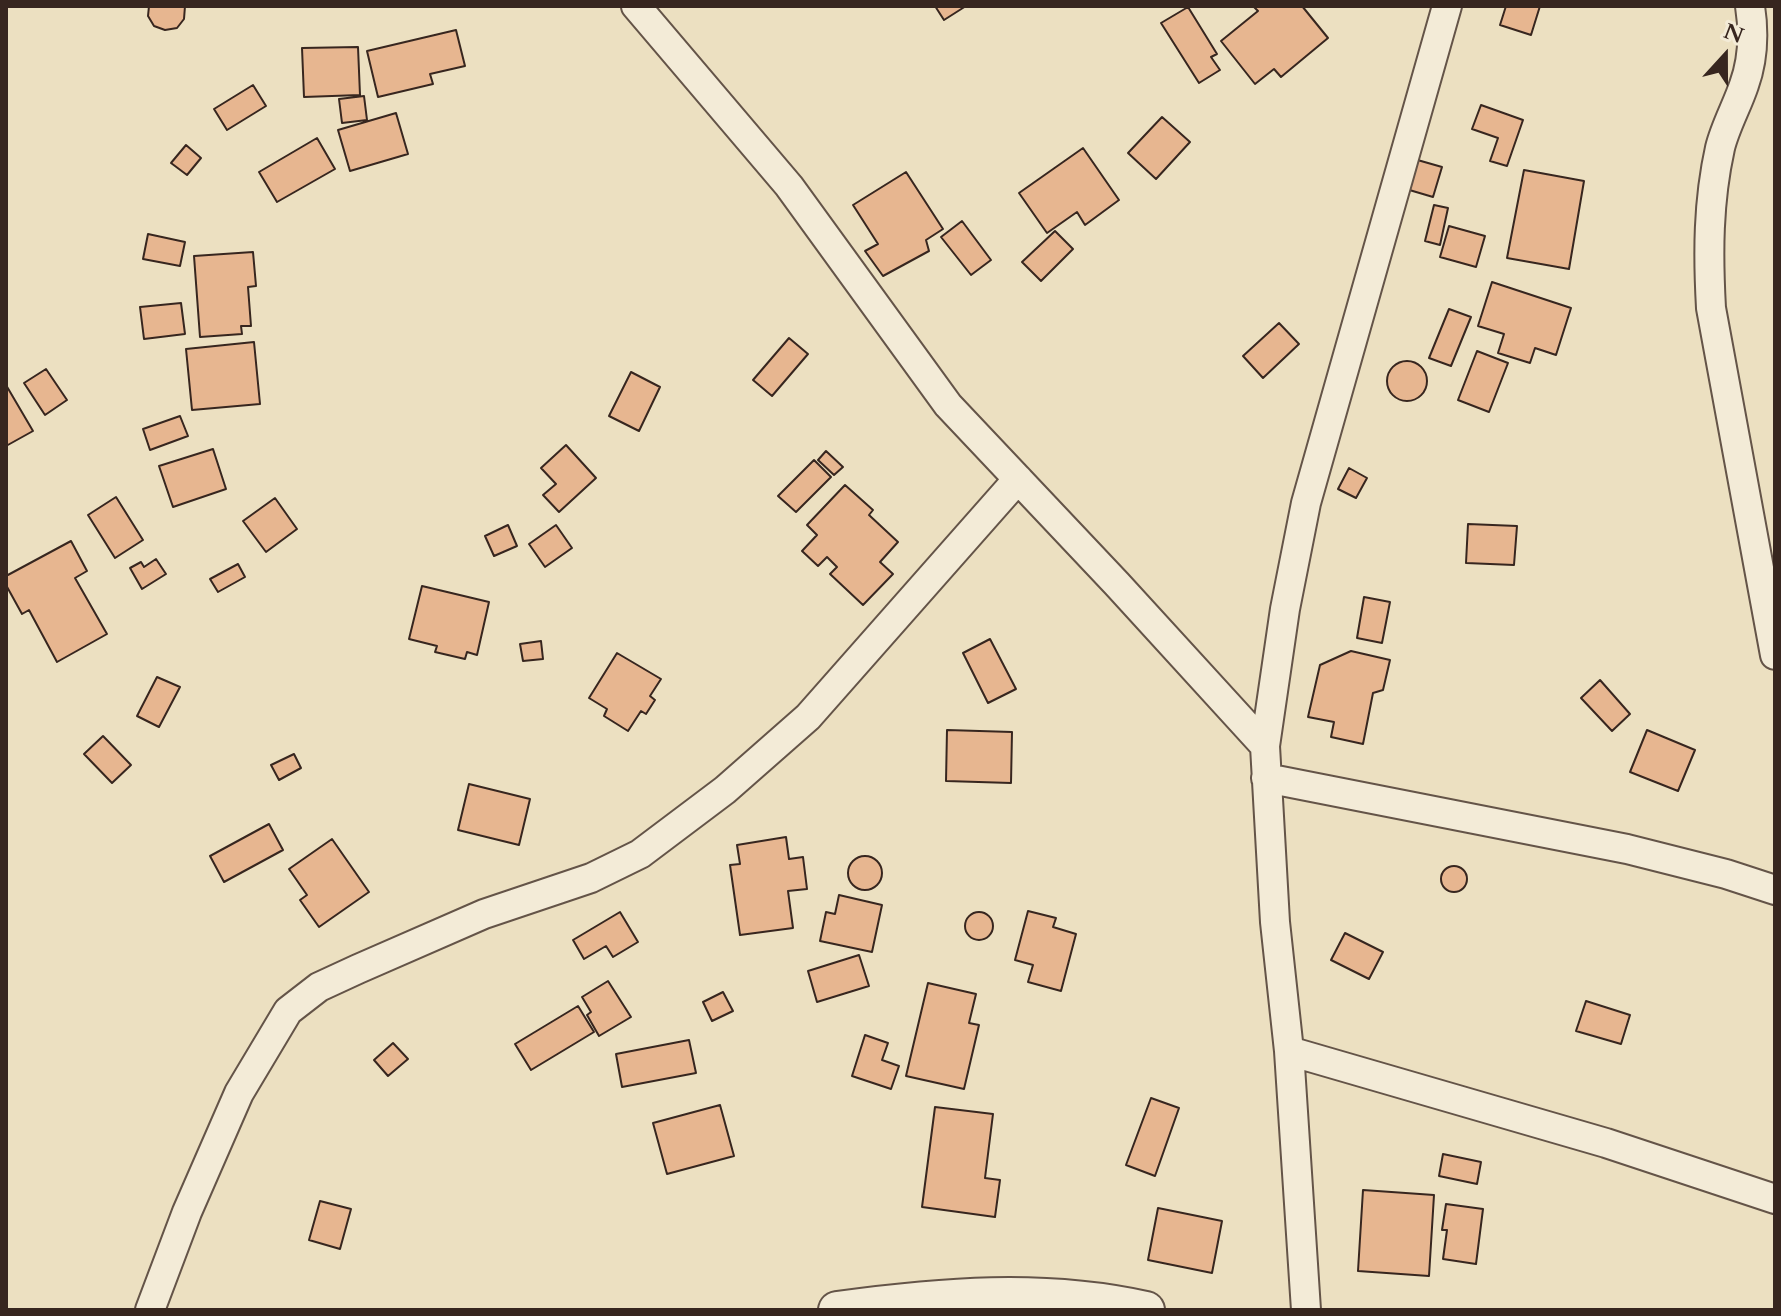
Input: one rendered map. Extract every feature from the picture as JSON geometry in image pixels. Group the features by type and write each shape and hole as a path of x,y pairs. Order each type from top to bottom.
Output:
{"street":[{"path":"636,6 789,186 948,405 1265,746"},
{"path":"1306,1310 1289,1051 1275,922 1265,746 1294,556 1306,503 1447,6"},
{"path":"1750,6 1754,33 1746,83 1721,143 1712,187 1708,252 1711,308 1775,655"},
{"path":"150,1310 187,1212 239,1093 288,1011 319,987 372,963 484,914 591,878 640,854 725,790 808,717 1018,479"},
{"path":"1266,778 1627,849 1775,890"},
{"path":"1289,1051 1606,1143 1775,1199"},
{"path":"837,1310 971,1296 1039,1303 1110,1302 1146,1310"}],"building":[{"path":"149,6 185,6 184,19 177,28 165,30 154,26 148,16"},
{"path":"935,6 966,6 944,20"},
{"path":"1253,6 1302,6 1328,38 1281,77 1274,69 1255,84 1221,41 1258,11"},
{"path":"1506,6 1540,6 1531,35 1500,25"},
{"path":"1188,7 1217,54 1211,57 1220,70 1199,83 1161,23"},
{"path":"456,30 465,66 430,74 433,84 378,97 367,51"},
{"path":"358,47 360,95 304,97 302,48"},
{"path":"253,85 266,106 227,130 214,109"},
{"path":"364,96 367,120 342,123 339,99"},
{"path":"1481,105 1523,120 1507,166 1490,161 1498,138 1472,129"},
{"path":"396,113 408,154 350,171 338,130"},
{"path":"1162,117 1190,142 1156,179 1128,153"},
{"path":"317,138 335,169 277,202 259,172"},
{"path":"186,145 201,158 187,175 171,163"},
{"path":"1083,148 1119,200 1085,225 1077,212 1047,233 1019,193"},
{"path":"1414,159 1442,167 1433,197 1406,189"},
{"path":"1524,170 1584,181 1569,269 1507,258"},
{"path":"906,172 943,229 926,240 929,251 883,276 865,251 878,244 853,205"},
{"path":"1434,205 1448,208 1440,245 1425,241"},
{"path":"962,221 991,260 971,275 941,237"},
{"path":"1449,226 1485,236 1476,267 1440,257"},
{"path":"1055,231 1073,249 1041,281 1022,262"},
{"path":"148,234 185,242 180,266 143,259"},
{"path":"253,252 256,286 248,287 251,326 241,326 242,334 200,337 194,256"},
{"path":"1492,282 1571,308 1556,355 1535,348 1530,363 1498,353 1504,334 1478,326"},
{"path":"181,303 185,334 144,339 140,307"},
{"path":"1449,309 1471,317 1451,366 1429,358"},
{"path":"1279,323 1299,344 1263,378 1243,356"},
{"path":"789,338 808,354 772,396 753,380"},
{"path":"254,342 260,404 192,410 186,349"},
{"path":"1477,351 1508,363 1489,412 1458,400"},
{"path":"1407,361 1421,367 1427,381 1421,395 1407,401 1393,395 1387,381 1393,367"},
{"path":"46,369 67,400 45,415 24,383"},
{"path":"631,372 660,387 639,431 609,416"},
{"path":"6,385 33,431 6,446"},
{"path":"180,416 188,436 150,450 143,429"},
{"path":"566,445 596,478 559,512 543,495 556,484 541,468"},
{"path":"213,449 226,489 173,507 159,466"},
{"path":"826,451 843,467 834,475 818,460"},
{"path":"814,460 831,477 796,512 778,496"},
{"path":"1349,468 1367,478 1356,498 1338,489"},
{"path":"845,485 873,510 869,515 898,542 880,562 893,574 863,605 830,574 837,567 827,557 818,566 802,551 817,535 807,525"},
{"path":"116,497 143,540 115,558 88,515"},
{"path":"275,498 297,529 266,552 243,521"},
{"path":"1468,524 1517,526 1514,565 1466,563"},
{"path":"508,525 517,546 494,556 485,536"},
{"path":"556,525 572,548 545,567 529,544"},
{"path":"71,541 87,571 75,578 107,634 57,662 29,610 22,614 6,585 6,576"},
{"path":"156,559 166,574 142,589 130,568 141,562 144,567"},
{"path":"238,564 245,577 218,592 210,579"},
{"path":"422,586 489,602 477,655 467,652 465,659 435,652 437,646 409,639"},
{"path":"1364,597 1390,602 1382,643 1357,638"},
{"path":"990,639 1016,689 988,703 963,653"},
{"path":"541,641 543,659 523,661 520,644"},
{"path":"1351,651 1390,660 1383,690 1373,693 1363,744 1331,737 1334,722 1308,717 1320,665"},
{"path":"617,653 661,679 650,696 655,700 646,714 641,711 628,731 604,716 607,709 589,698"},
{"path":"157,677 180,687 159,727 137,716"},
{"path":"1600,680 1630,714 1612,731 1581,698"},
{"path":"947,730 1012,732 1011,783 946,781"},
{"path":"1647,730 1695,750 1678,791 1630,772"},
{"path":"103,736 131,765 112,783 84,754"},
{"path":"294,754 301,768 279,780 271,765"},
{"path":"469,784 530,799 519,845 458,830"},
{"path":"269,824 283,850 224,882 210,856"},
{"path":"786,837 789,859 803,857 807,889 788,891 793,928 740,935 730,865 740,864 737,845"},
{"path":"332,839 369,892 319,927 300,900 307,895 289,869"},
{"path":"865,856 877,861 882,873 877,885 865,890 853,885 848,873 853,861"},
{"path":"1454,866 1463,870 1467,879 1463,888 1454,892 1445,888 1441,879 1445,870"},
{"path":"839,895 882,905 872,952 820,941 826,912 835,914"},
{"path":"1028,911 1056,918 1053,927 1076,934 1061,991 1028,982 1033,965 1015,960"},
{"path":"620,912 638,942 613,957 606,946 584,959 573,940"},
{"path":"979,912 989,916 993,926 989,936 979,940 969,936 965,926 969,916"},
{"path":"1345,933 1383,952 1369,979 1331,960"},
{"path":"859,955 869,986 817,1002 808,971"},
{"path":"608,981 631,1017 599,1036 587,1015 591,1012 582,997"},
{"path":"928,983 976,994 969,1023 979,1025 964,1089 906,1076"},
{"path":"723,992 733,1011 712,1021 703,1002"},
{"path":"1586,1001 1630,1015 1621,1044 1576,1031"},
{"path":"578,1006 594,1032 531,1070 515,1044"},
{"path":"865,1035 888,1043 882,1060 899,1066 891,1089 852,1076"},
{"path":"689,1040 696,1073 622,1087 616,1054"},
{"path":"393,1043 408,1059 388,1076 374,1060"},
{"path":"1151,1098 1179,1108 1155,1176 1126,1165"},
{"path":"720,1105 734,1156 667,1174 653,1123"},
{"path":"935,1107 993,1114 985,1178 1000,1180 995,1217 922,1207"},
{"path":"1443,1154 1481,1162 1477,1184 1439,1176"},
{"path":"1363,1190 1434,1195 1429,1276 1358,1271"},
{"path":"320,1201 351,1209 340,1249 309,1240"},
{"path":"1446,1204 1483,1209 1476,1264 1443,1259 1447,1230 1442,1230"},
{"path":"1158,1208 1222,1221 1212,1273 1148,1260"}]}
